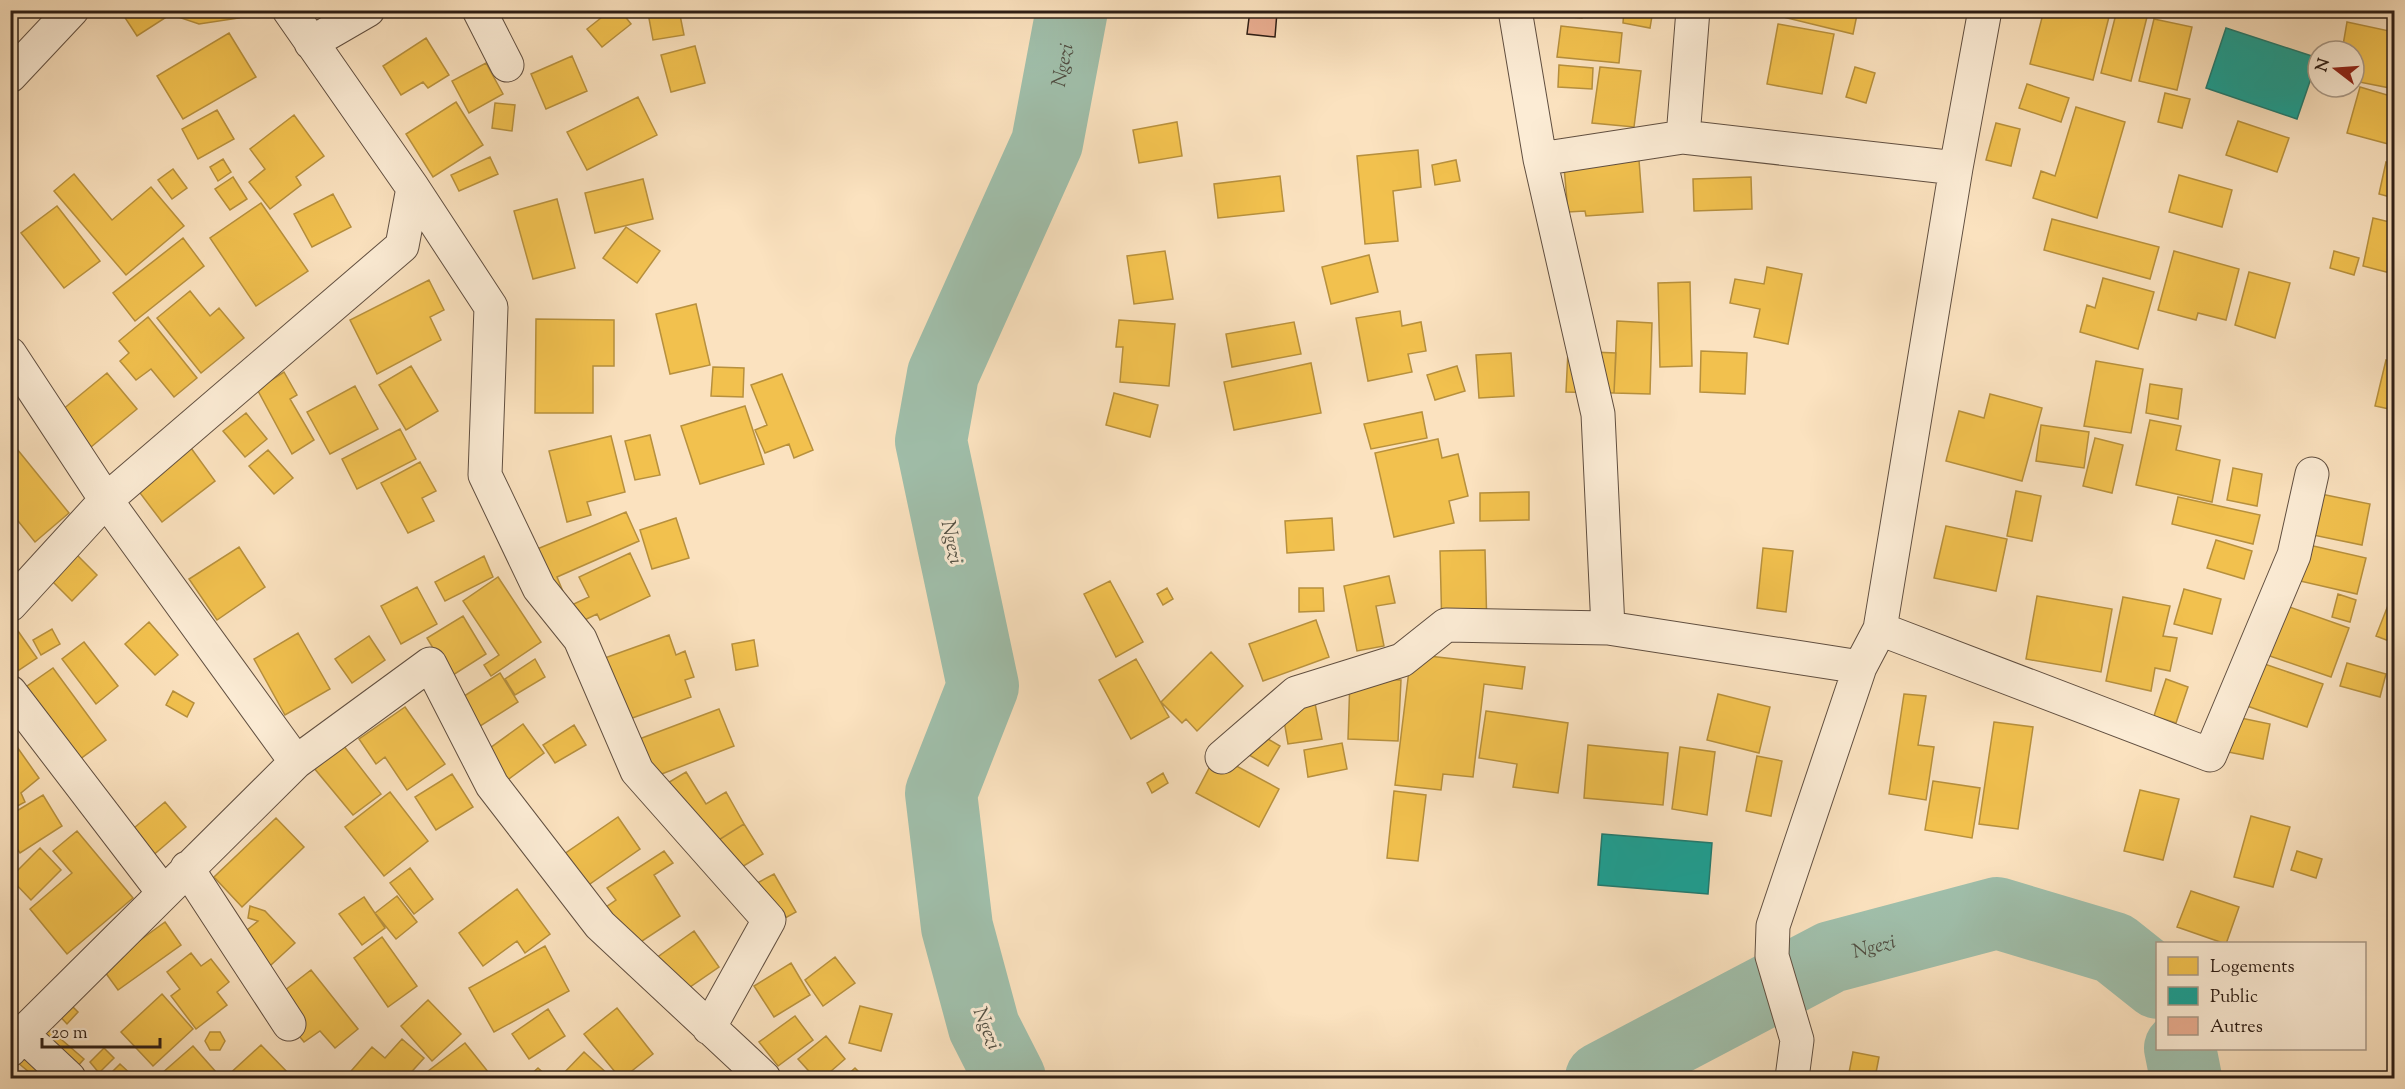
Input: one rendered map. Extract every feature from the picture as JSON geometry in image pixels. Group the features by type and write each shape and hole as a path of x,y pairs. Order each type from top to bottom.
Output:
{"street":[{"path":"10,76 72,10"},
{"path":"289,10 413,188 491,307 484,475 539,588 580,639 637,771 769,920 709,1028"},
{"path":"311,43 368,10"},
{"path":"479,10 507,65"},
{"path":"1515,10 1540,159 1598,414 1608,628"},
{"path":"1683,137 1693,10"},
{"path":"1792,1078 1797,1040 1772,956 1773,926 1860,667 1880,629 1956,168 1985,10"},
{"path":"1540,159 1683,137 1956,168"},
{"path":"10,604 106,500 402,246 413,188"},
{"path":"10,354 106,500 296,762"},
{"path":"1880,629 2210,755 2294,555 2312,474"},
{"path":"1222,757 1296,693 1402,660 1446,625 1608,628 1860,667"},
{"path":"69,1078 16,1042 187,868 296,762 430,664 492,785 600,925 758,1077"},
{"path":"10,692 163,892"},
{"path":"187,868 289,1024"}],"building: Logements":[{"path":"120,10 164,10 168,16 137,36"},
{"path":"175,10 234,10 239,18 199,24 178,17"},
{"path":"611,10 620,10 631,24 602,47 587,29"},
{"path":"679,10 684,35 653,40 648,13"},
{"path":"1526,10 1583,10 1582,18 1526,13"},
{"path":"1624,10 1653,10 1650,28 1623,23"},
{"path":"1775,10 1858,10 1853,34 1775,15"},
{"path":"2044,10 2101,10 2110,13 2093,80 2030,64"},
{"path":"2117,10 2137,10 2148,13 2131,81 2101,73"},
{"path":"2154,19 2192,27 2177,90 2139,81"},
{"path":"2347,22 2394,32 2394,66 2390,88 2366,83 2366,39 2344,39"},
{"path":"1778,24 1834,34 1822,94 1767,84"},
{"path":"1561,26 1622,33 1619,63 1557,57"},
{"path":"229,33 256,77 183,119 157,76"},
{"path":"426,38 449,75 428,88 423,82 401,95 383,66"},
{"path":"695,46 705,83 671,92 661,55"},
{"path":"572,56 587,91 546,109 531,74"},
{"path":"486,63 503,94 469,113 452,81"},
{"path":"1559,65 1593,68 1592,89 1558,87"},
{"path":"1600,67 1641,71 1634,127 1592,123"},
{"path":"1855,67 1875,73 1866,103 1846,97"},
{"path":"2027,84 2069,98 2061,122 2019,108"},
{"path":"2366,89 2394,97 2392,145 2347,133 2357,99 2366,99"},
{"path":"2165,93 2190,99 2182,128 2158,122"},
{"path":"638,97 657,135 587,170 567,132"},
{"path":"456,102 483,145 433,177 406,134"},
{"path":"495,103 515,105 512,131 492,128"},
{"path":"2076,107 2125,122 2097,218 2033,198 2041,171 2055,176"},
{"path":"217,110 234,139 198,159 182,129"},
{"path":"294,115 324,156 296,177 301,185 270,209 249,182 265,169 250,149"},
{"path":"2238,121 2289,138 2277,172 2226,155"},
{"path":"1177,122 1182,156 1139,163 1133,130"},
{"path":"1996,123 2020,129 2011,166 1986,160"},
{"path":"1418,150 1421,187 1393,191 1398,241 1365,244 1357,156"},
{"path":"490,157 498,174 459,191 451,175"},
{"path":"223,159 231,172 218,181 210,167"},
{"path":"1456,160 1460,181 1435,185 1432,165"},
{"path":"1639,160 1643,212 1586,216 1585,211 1568,212 1564,167"},
{"path":"2386,162 2394,164 2394,198 2379,194"},
{"path":"173,169 187,188 172,199 158,180"},
{"path":"74,174 112,220 151,187 184,226 126,275 54,191"},
{"path":"2179,175 2232,190 2222,227 2169,212"},
{"path":"1280,176 1284,211 1218,218 1214,184"},
{"path":"233,177 247,199 230,210 215,189"},
{"path":"1751,177 1752,209 1694,211 1693,179"},
{"path":"643,179 653,219 595,233 585,193"},
{"path":"333,194 351,227 312,247 294,214"},
{"path":"557,199 575,268 533,279 514,211"},
{"path":"261,203 308,271 256,306 210,238"},
{"path":"57,206 100,261 64,288 21,233"},
{"path":"2373,218 2394,223 2394,274 2363,266"},
{"path":"2052,219 2159,247 2150,279 2044,250"},
{"path":"626,227 660,251 637,283 603,258"},
{"path":"183,238 204,266 135,321 113,293"},
{"path":"1165,251 1173,299 1134,304 1127,256"},
{"path":"2174,251 2239,269 2226,320 2198,313 2196,320 2158,310"},
{"path":"2334,251 2359,258 2354,275 2330,268"},
{"path":"1369,255 1378,292 1331,304 1322,267"},
{"path":"1767,267 1802,274 1788,344 1754,337 1760,309 1730,303 1735,279 1764,284"},
{"path":"2249,272 2290,283 2275,338 2235,325"},
{"path":"2103,278 2154,292 2138,349 2080,332 2087,305 2095,308"},
{"path":"429,280 444,310 430,317 441,340 377,374 350,320"},
{"path":"1690,282 1692,366 1660,367 1658,283"},
{"path":"190,291 210,316 219,308 244,338 201,373 157,318"},
{"path":"696,304 710,365 670,374 656,314"},
{"path":"1400,311 1402,326 1421,322 1426,351 1408,354 1412,372 1368,381 1356,318"},
{"path":"148,317 197,378 174,397 151,369 136,380 120,361 129,353 119,341"},
{"path":"536,319 614,320 614,366 593,366 593,413 535,413"},
{"path":"1119,320 1175,324 1169,386 1120,382 1123,347 1116,347"},
{"path":"1617,321 1652,323 1650,394 1614,393"},
{"path":"1294,322 1301,354 1232,367 1226,334"},
{"path":"1568,351 1616,353 1614,393 1566,392"},
{"path":"1701,351 1747,353 1745,394 1700,392"},
{"path":"1511,353 1514,396 1479,398 1476,355"},
{"path":"2386,360 2394,362 2394,410 2375,406"},
{"path":"2096,361 2143,369 2131,433 2084,426"},
{"path":"1311,363 1321,413 1234,430 1224,382"},
{"path":"411,366 438,411 406,430 379,385"},
{"path":"1457,366 1465,391 1435,400 1427,375"},
{"path":"713,367 744,368 743,397 711,396"},
{"path":"284,372 297,395 290,399 314,440 292,454 257,389"},
{"path":"107,373 137,409 91,447 62,410"},
{"path":"782,374 813,450 794,458 789,444 765,453 755,430 767,425 751,385"},
{"path":"2150,384 2182,389 2178,419 2146,413"},
{"path":"355,386 378,429 330,454 307,412"},
{"path":"1114,393 1158,405 1150,437 1106,425"},
{"path":"1990,394 2042,408 2022,481 1946,461 1959,411 1984,418"},
{"path":"745,406 764,464 700,484 681,426"},
{"path":"1422,412 1427,438 1371,449 1364,424"},
{"path":"246,413 267,439 245,457 223,431"},
{"path":"2150,420 2181,426 2176,450 2220,460 2212,502 2136,485"},
{"path":"2041,425 2089,432 2084,468 2036,461"},
{"path":"400,429 416,459 357,489 342,459"},
{"path":"650,435 660,475 635,480 625,441"},
{"path":"611,436 625,492 587,502 591,515 567,522 549,451"},
{"path":"2095,438 2123,445 2112,493 2083,486"},
{"path":"1438,439 1442,458 1458,454 1468,496 1449,501 1454,523 1394,537 1375,453"},
{"path":"191,448 215,481 162,522 137,489"},
{"path":"17,449 69,513 35,542 10,511 10,455"},
{"path":"268,450 293,478 274,494 249,466"},
{"path":"420,462 436,491 422,498 434,521 408,533 381,483"},
{"path":"2233,468 2262,474 2257,506 2227,500"},
{"path":"2016,491 2041,496 2032,541 2007,536"},
{"path":"1529,492 1529,520 1480,521 1480,493"},
{"path":"2321,494 2370,504 2362,545 2313,535"},
{"path":"2178,497 2260,515 2253,544 2172,524"},
{"path":"626,512 639,541 557,577 564,594 518,557"},
{"path":"676,518 689,558 652,569 640,530"},
{"path":"1332,518 1334,550 1287,553 1285,521"},
{"path":"1946,526 2007,539 1996,591 1934,578"},
{"path":"2216,540 2252,551 2244,579 2207,568"},
{"path":"2309,545 2366,558 2357,594 2300,581"},
{"path":"68,546 97,575 72,601 43,572"},
{"path":"239,547 265,587 217,620 189,579"},
{"path":"1763,548 1793,551 1786,612 1757,608"},
{"path":"1485,550 1487,630 1442,632 1440,551"},
{"path":"630,553 650,596 600,620 597,614 574,625 565,608 589,597 579,577"},
{"path":"484,556 493,577 445,601 435,582"},
{"path":"1389,576 1395,603 1376,606 1384,646 1357,651 1344,586"},
{"path":"498,577 541,642 491,676 484,665 499,655 463,601"},
{"path":"1110,581 1143,642 1116,657 1084,594"},
{"path":"417,587 437,624 401,644 381,606"},
{"path":"1167,588 1173,599 1163,605 1157,594"},
{"path":"1299,588 1323,588 1324,611 1299,612"},
{"path":"2184,589 2221,599 2212,634 2174,624"},
{"path":"2394,590 2394,643 2376,636"},
{"path":"2338,594 2356,600 2350,622 2332,617"},
{"path":"2037,596 2112,609 2101,672 2026,659"},
{"path":"2123,597 2170,606 2163,636 2177,638 2170,671 2155,668 2151,691 2106,681"},
{"path":"2284,605 2349,628 2331,677 2267,655"},
{"path":"463,616 486,654 450,677 427,638"},
{"path":"1316,620 1329,657 1263,681 1249,644"},
{"path":"149,622 178,655 155,675 125,644"},
{"path":"52,629 60,644 41,655 33,640"},
{"path":"18,631 37,658 10,676 10,637"},
{"path":"298,633 330,689 285,715 254,659"},
{"path":"669,635 676,655 685,651 694,677 685,680 691,697 624,721 602,659"},
{"path":"369,636 385,660 352,683 335,659"},
{"path":"754,640 758,666 736,670 732,644"},
{"path":"84,642 118,686 96,704 62,659"},
{"path":"1211,652 1243,686 1197,731 1186,719 1182,723 1161,702"},
{"path":"1411,654 1525,667 1522,689 1484,684 1473,777 1443,774 1441,790 1395,785"},
{"path":"2244,657 2323,684 2307,727 2230,700"},
{"path":"535,659 545,677 515,695 505,679"},
{"path":"1136,659 1169,717 1131,739 1099,680"},
{"path":"2347,663 2386,674 2380,697 2340,686"},
{"path":"53,668 106,740 72,765 20,691"},
{"path":"500,673 518,702 466,735 447,707"},
{"path":"1350,678 1401,680 1398,741 1348,739"},
{"path":"2166,679 2188,687 2176,723 2154,716"},
{"path":"173,691 194,703 187,717 166,705"},
{"path":"1313,693 1322,739 1288,744 1280,698"},
{"path":"1718,694 1770,707 1759,753 1707,740"},
{"path":"1904,694 1926,696 1918,745 1934,747 1926,800 1889,794"},
{"path":"405,707 445,764 407,790 385,757 376,764 359,739"},
{"path":"719,709 734,746 641,782 626,744"},
{"path":"1486,711 1568,723 1558,793 1513,787 1517,764 1479,758"},
{"path":"2236,717 2270,724 2263,759 2228,752"},
{"path":"1994,722 2033,727 2018,829 1979,824"},
{"path":"523,724 544,753 502,784 479,756"},
{"path":"574,725 586,745 555,763 543,745"},
{"path":"1261,735 1280,746 1268,766 1249,755"},
{"path":"10,737 39,778 21,793 25,802 10,810"},
{"path":"1342,743 1347,769 1308,777 1304,750"},
{"path":"343,745 381,794 353,815 314,768"},
{"path":"1588,745 1668,753 1663,805 1584,798"},
{"path":"1680,747 1715,752 1707,815 1672,809"},
{"path":"1216,755 1279,789 1259,827 1196,793"},
{"path":"1757,756 1782,761 1771,816 1746,811"},
{"path":"686,772 706,804 726,792 744,824 703,850 656,790"},
{"path":"1163,773 1168,783 1152,793 1147,783"},
{"path":"452,774 473,807 436,830 415,797"},
{"path":"1933,781 1980,788 1972,838 1925,830"},
{"path":"2140,790 2179,799 2163,860 2124,851"},
{"path":"1394,791 1426,795 1418,861 1387,858"},
{"path":"390,792 428,841 384,876 345,827"},
{"path":"43,795 62,826 20,853 10,838 10,815"},
{"path":"165,802 186,827 143,864 122,838"},
{"path":"2251,816 2290,827 2273,887 2234,877"},
{"path":"618,817 640,849 577,893 554,861"},
{"path":"276,818 304,847 242,907 214,877"},
{"path":"744,824 763,854 721,880 703,850"},
{"path":"77,831 133,898 67,954 30,909 72,873 53,851"},
{"path":"40,848 61,870 31,900 10,878"},
{"path":"664,851 673,863 654,875 680,916 633,947 606,907 616,900 607,888"},
{"path":"2297,851 2322,859 2316,878 2291,870"},
{"path":"410,868 433,899 414,914 390,883"},
{"path":"774,874 796,912 769,927 748,888"},
{"path":"517,889 550,934 525,953 517,941 483,966 459,933"},
{"path":"2191,891 2239,907 2227,942 2220,942 2177,927"},
{"path":"397,896 417,922 396,939 375,913"},
{"path":"364,897 385,928 362,945 339,914"},
{"path":"250,906 265,911 295,943 260,975 231,943 258,921 248,918"},
{"path":"165,922 181,945 118,990 102,968"},
{"path":"694,931 719,967 677,996 652,961"},
{"path":"382,937 417,986 388,1007 354,958"},
{"path":"545,946 569,991 494,1032 469,988"},
{"path":"191,953 201,966 211,959 229,982 217,992 227,1005 196,1029 171,996 180,989 167,972"},
{"path":"835,957 855,983 823,1006 805,980"},
{"path":"791,963 810,995 774,1017 754,986"},
{"path":"311,970 358,1029 335,1048 320,1031 304,1042 271,1001"},
{"path":"162,994 193,1029 153,1066 121,1032"},
{"path":"66,1000 78,1012 67,1024 55,1011"},
{"path":"428,1000 461,1034 432,1061 401,1026"},
{"path":"860,1006 892,1014 881,1051 849,1043"},
{"path":"617,1008 653,1054 623,1078 620,1078 584,1034"},
{"path":"548,1009 565,1036 529,1059 512,1034"},
{"path":"795,1016 813,1040 778,1066 759,1042"},
{"path":"47,1027 84,1059 67,1078 36,1078 17,1062"},
{"path":"210,1032 220,1032 225,1041 220,1050 210,1050 205,1041"},
{"path":"826,1036 845,1059 823,1078 815,1078 798,1059"},
{"path":"402,1039 424,1058 406,1078 345,1078 372,1047 385,1058"},
{"path":"465,1043 493,1078 419,1078"},
{"path":"261,1045 293,1078 225,1078"},
{"path":"193,1046 216,1072 209,1078 165,1078 161,1074"},
{"path":"104,1048 114,1058 99,1073 90,1062"},
{"path":"584,1052 612,1078 559,1078"},
{"path":"1853,1052 1879,1057 1875,1078 1848,1078"},
{"path":"120,1064 135,1078 106,1078"},
{"path":"538,1068 549,1078 527,1078"},
{"path":"855,1068 865,1078 844,1078"}],"building: Public":[{"path":"2226,28 2306,54 2306,93 2297,119 2206,88"},
{"path":"1602,834 1712,843 1708,894 1598,885"}],"building: Autres":[{"path":"1250,10 1277,12 1275,37 1247,34"}],"waterway":[{"name":"Ngezi","path":"1010,1078 984,1027 957,927 941,793 983,686 931,441 943,374 1047,143 1072,10"},
{"name":"Ngezi","path":"1601,1078 1831,957 1997,913 2114,948 2156,981"},
{"name":"Ngezi","path":"2180,1050 2186,1078"}]}
